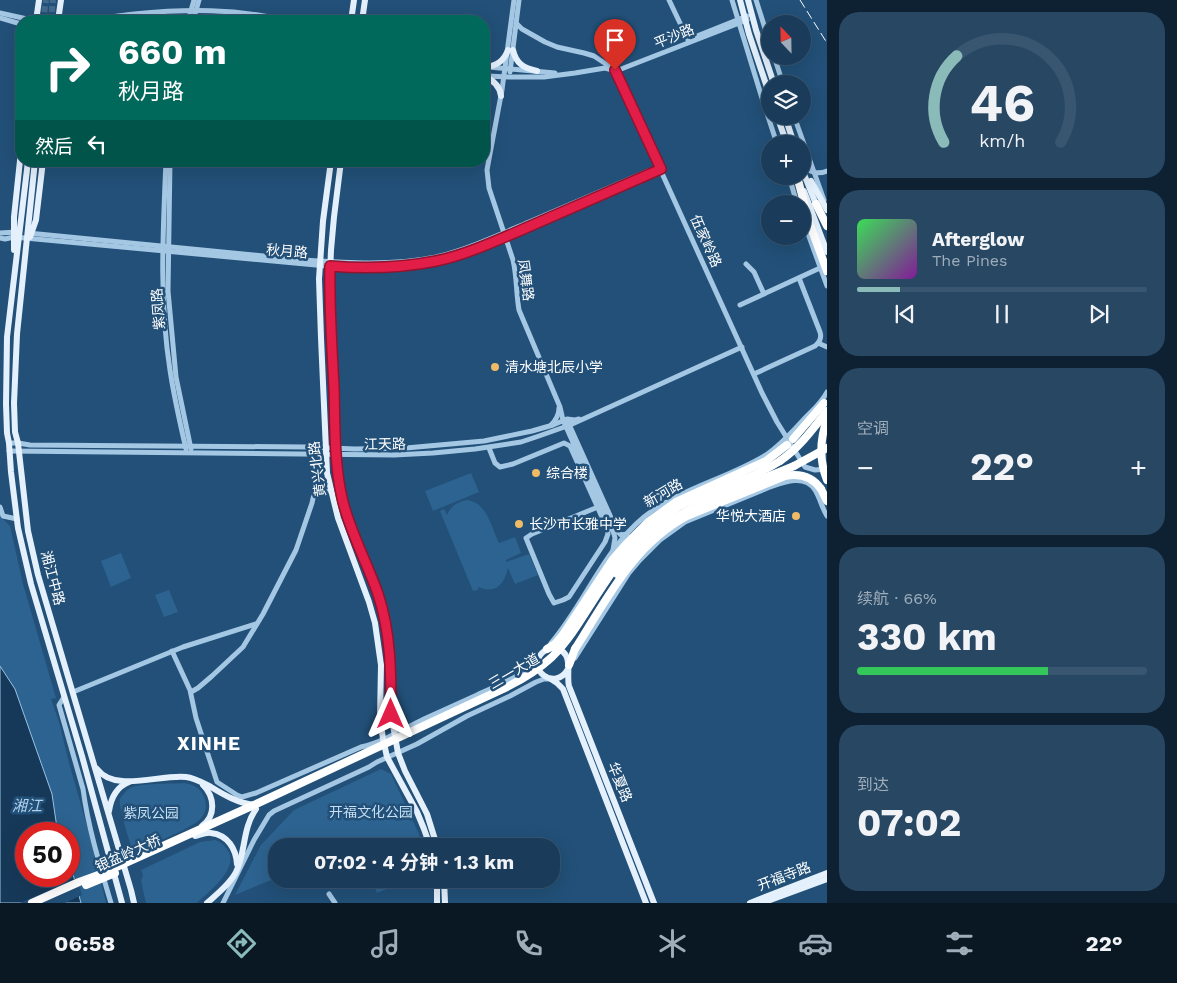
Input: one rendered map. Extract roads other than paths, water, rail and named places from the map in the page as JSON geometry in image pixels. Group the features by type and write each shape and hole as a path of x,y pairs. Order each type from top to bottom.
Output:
{"highway":[{"path":"799,185 824,269"},
{"path":"816,204 827,226"},
{"path":"544,652 558,640 629,536 677,502 766,461 826,407"},
{"name":"三一大道","path":"195,834 418,734 532,678 552,663 572,642 627,559 649,532 680,506 751,476 790,454 802,442 826,407"},
{"path":"827,419 822,436 821,457 827,480"},
{"path":"799,432 812,426 827,429"},
{"name":"三一大道","path":"667,518 794,466 827,448"},
{"path":"568,667 575,649 618,581 642,550 664,530 687,516 785,476 800,474 808,476 821,488 827,501"},
{"path":"667,518 677,502"},
{"path":"667,518 687,516"},
{"path":"629,536 649,532"},
{"path":"642,550 649,532"},
{"name":"银盆岭大桥","path":"32,903 195,834"},
{"name":"银盆岭大桥","path":"42,903 102,879 195,834"}],"main road":[{"path":"37,15 38,0"},
{"path":"59,15 61,0"},
{"path":"352,15 354,0"},
{"path":"363,15 364,0"},
{"path":"740,0 763,75"},
{"path":"748,0 771,75"},
{"path":"490,66 504,59 510,50 520,64 537,71"},
{"path":"490,79 501,92 501,96"},
{"name":"湘江中路","path":"16,235 14,217 19,167"},
{"name":"湘江中路","path":"27,167 16,235 6,385 7,432 17,519 31,584 122,903"},
{"name":"湘江中路","path":"35,167 29,236 15,358 14,404 28,531 38,575 134,903"},
{"name":"湘江中路","path":"29,236 36,220 41,167"},
{"name":"黄兴北路","path":"330,167 323,220 320,263 320,312 327,473 342,532 369,602 375,623 381,665 380,718 387,757 417,812 427,838"},
{"name":"黄兴北路","path":"340,167 330,264 330,312 339,482 345,510 373,582 385,620 391,660 391,714 398,753 427,814 434,838"},
{"path":"811,182 827,209"},
{"path":"801,185 827,252"},
{"path":"809,185 827,234"},
{"path":"555,648 562,651 567,657 568,667 566,673 559,678 550,679 539,671 538,663 544,652 555,648"},
{"name":"华夏路","path":"568,667 567,680 569,686 654,903"},
{"name":"华夏路","path":"550,679 557,682 562,689 646,903"},
{"path":"94,766 104,777 117,780 192,778 238,802 255,807 248,826 237,870 232,879 207,903"},
{"path":"108,812 114,793 123,785 132,781"},
{"path":"195,834 208,820 212,810 210,793 198,781"},
{"path":"195,834 212,833 229,841 236,852 237,870"},
{"name":"开福寺路","path":"750,903 827,873"},
{"name":"开福寺路","path":"762,903 827,879"},
{"path":"437,888 438,903"},
{"path":"444,888 445,903"}],"street":[{"path":"192,15 194,0"},
{"path":"193,10 199,0"},
{"name":"凤舞路","path":"490,154 501,96 507,77 514,0"},
{"name":"凤舞路","path":"510,50 519,0"},
{"path":"669,0 688,41"},
{"path":"732,0 774,135"},
{"path":"756,0 761,16"},
{"path":"130,15 193,10 254,15"},
{"path":"0,13 15,17"},
{"name":"平沙路","path":"490,67 560,73 602,66 614,67 752,16"},
{"path":"0,18 15,22"},
{"name":"伍家岭路","path":"516,23 522,29 557,47 594,56 616,71 770,408 803,464 808,468"},
{"name":"平沙路","path":"490,76 552,76 605,68 616,71 688,41"},
{"path":"756,79 761,77"},
{"path":"797,125 827,209"},
{"name":"紫凤路","path":"166,167 168,291 176,377 189,453"},
{"name":"紫凤路","path":"166,248 170,167"},
{"name":"凤舞路","path":"488,167 487,180 489,188 516,272 519,310 567,423 572,442 614,534 613,550"},
{"name":"秋月路","path":"16,235 320,263 348,268 383,268 436,261 459,255 660,168"},
{"path":"813,172 827,172"},
{"path":"818,185 821,177 827,172"},
{"path":"0,233 16,235"},
{"path":"0,238 16,235"},
{"path":"811,239 824,269 827,286"},
{"path":"746,264 754,272 764,294"},
{"path":"740,305 798,278 824,269"},
{"path":"754,374 818,343 821,338 798,278"},
{"path":"818,343 827,346"},
{"name":"江天路","path":"336,452 462,444 508,437 578,421 741,346"},
{"name":"江天路","path":"9,443 30,445 188,446 394,455 457,452 489,448 521,442 549,433 567,423 741,346"},
{"name":"新河路","path":"191,692 196,718 217,782 242,797 394,735 413,724 510,679 530,667 560,631 613,550 629,536 644,518 679,495 753,462 789,441 827,392"},
{"path":"546,427 553,423 558,416 557,401"},
{"path":"574,433 573,428 578,421"},
{"name":"凤舞路","path":"567,423 574,433 618,534 629,536"},
{"path":"549,433 563,432 569,436 572,442"},
{"path":"489,448 495,463 500,467 513,464 564,443 567,444 570,446 598,507 608,534 605,542 569,597 554,603 526,538 598,507"},
{"name":"江天路","path":"10,452 189,453 326,451"},
{"path":"804,482 808,468 827,469"},
{"path":"568,667 629,573 671,531 691,519 770,487 794,480 804,482 814,488 822,509 827,516"},
{"path":"172,651 191,692 212,676 243,647 296,550 314,494 331,491"},
{"path":"0,507 4,516 17,519"},
{"path":"73,692 182,646 256,624"},
{"path":"223,903 254,840 274,810 417,744 467,716 536,682 550,679"},
{"path":"64,697 59,705 83,789 99,862 111,903"},
{"path":"85,802 88,780"},
{"path":"329,894 334,903"}],"water":[{"name":"湘江","path":"0,666 15,689 52,794 56,822 15,822 15,887 77,887 81,903 0,903"}],"tunnel":[{"path":"44,15 46,0"},
{"path":"52,15 53,0"}],"railway":[{"path":"800,0 827,43"}],"place":[{"name":"清水塘北辰小学","path":"495,367"},
{"name":"综合楼","path":"536,473"},
{"name":"华悦大酒店","path":"796,516"},
{"name":"长沙市长雅中学","path":"519,524"}],"district":[{"name":"XINHE","path":"209,743"}],"park label":[{"name":"开福文化公园","path":"371,812"},
{"name":"紫凤公园","path":"151,813"}]}
